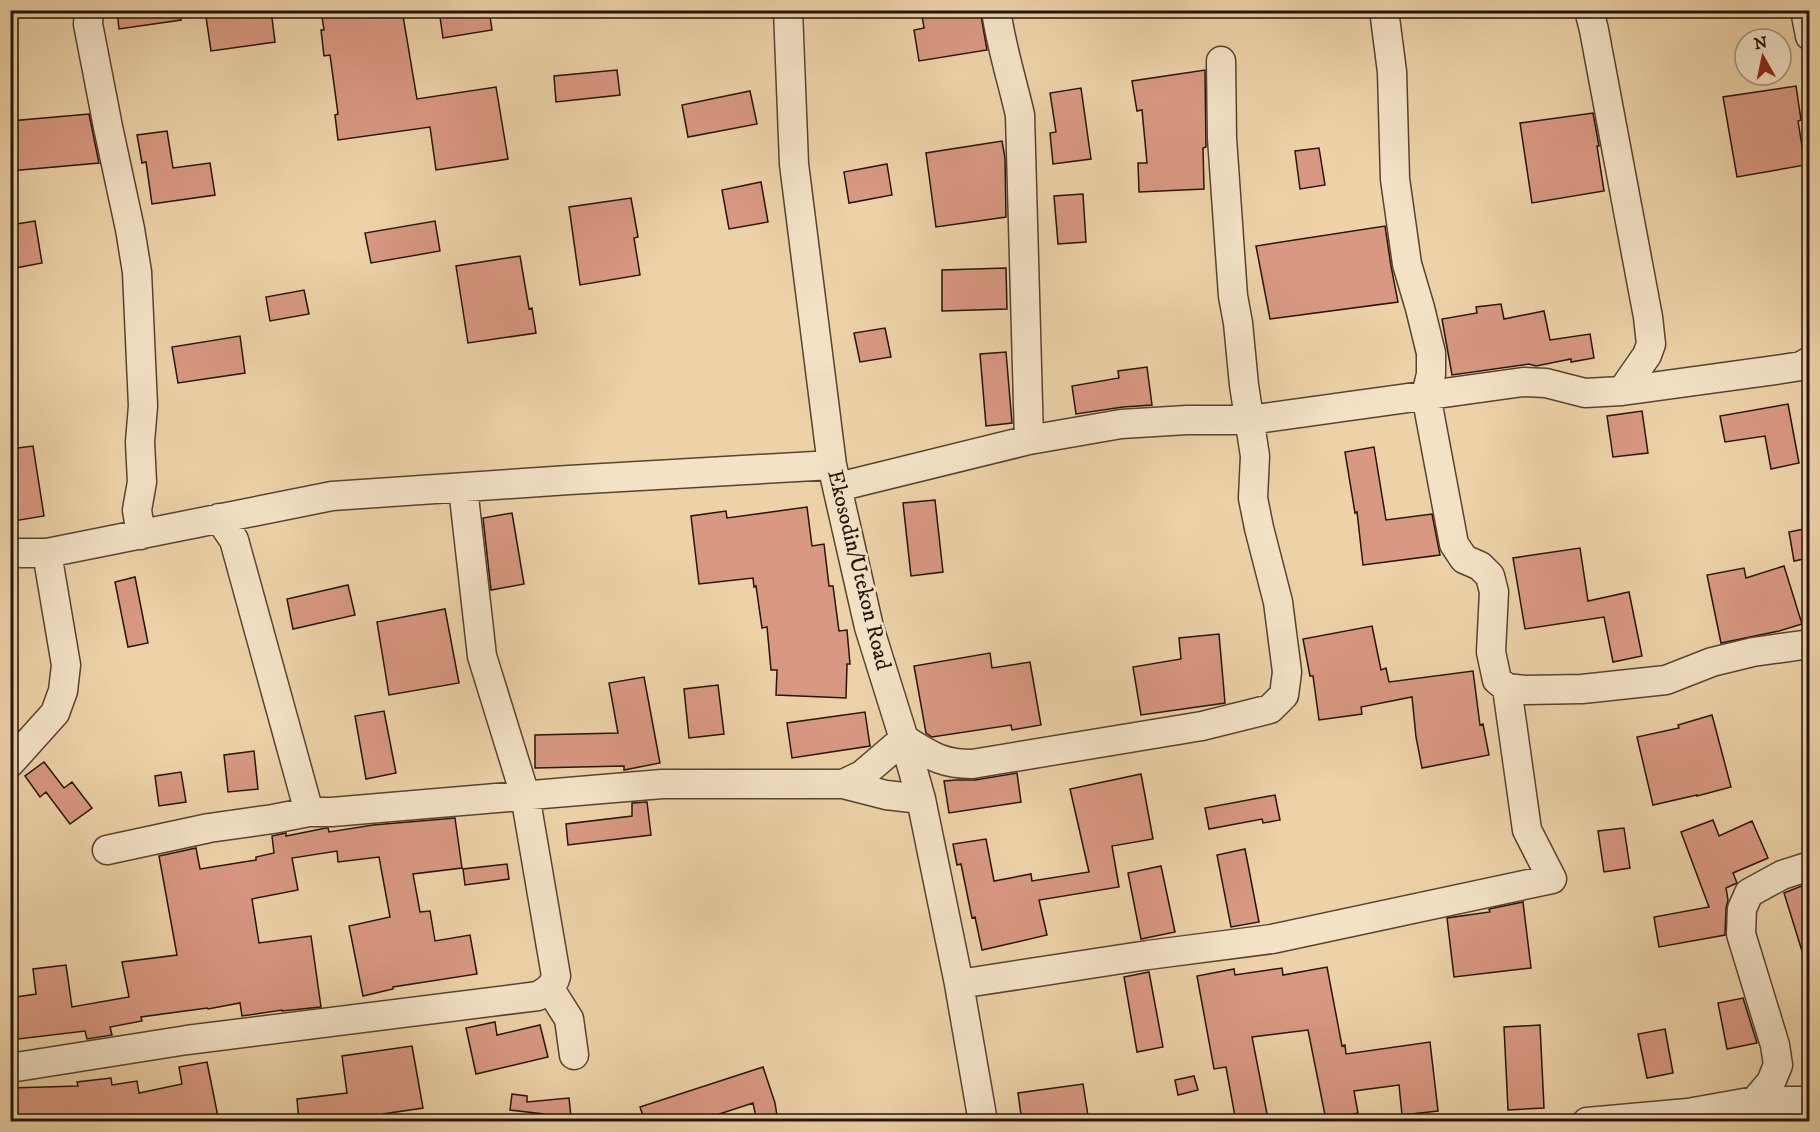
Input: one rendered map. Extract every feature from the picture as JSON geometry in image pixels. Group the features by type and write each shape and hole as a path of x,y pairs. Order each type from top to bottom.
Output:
{"street":[{"path":"88,10 88,24 137,272 143,406 140,442 141,482 137,510 141,535"},
{"name":"Ekosodin/Utekon Road","path":"788,10 794,164 835,476 869,627 921,799 959,984 982,1122"},
{"path":"996,10 1004,56 1014,85 1020,115 1029,440"},
{"path":"1384,10 1392,72 1395,179 1407,264 1431,354 1431,374 1426,395 1454,544 1464,559 1480,566 1490,576 1494,592 1491,652 1497,680 1507,688 1525,690 1582,688 1666,680 1712,662 1752,652 1809,644"},
{"path":"1589,10 1648,317 1651,344 1647,355 1622,391"},
{"path":"1805,10 1809,36"},
{"path":"843,784 862,775 904,740 937,759 955,764 972,764 1202,726 1270,709 1284,694 1287,672 1278,602 1253,498 1255,456 1233,296 1222,138 1221,61"},
{"path":"10,553 47,552 332,496 569,480 835,476 1121,424 1187,420 1250,420 1523,382 1546,384 1585,393 1622,391 1801,366 1809,361"},
{"path":"10,1068 187,1040 538,996 550,989 556,976 525,795 482,656 463,488"},
{"path":"219,518 234,540 309,812"},
{"path":"10,764 55,713 63,691 66,665 47,552"},
{"path":"959,984 1158,953 1272,939 1552,879 1527,830 1507,688"},
{"path":"107,850 209,828 309,812 332,812 662,784 843,784 886,795 921,799"},
{"path":"1763,1092 1778,1065 1775,1045 1741,934 1742,909 1749,893 1782,876 1809,866"},
{"path":"550,989 569,1019 574,1055"},
{"path":"1587,1122 1688,1113 1763,1092 1804,1101"}],"building":[{"path":"117,10 180,10 181,20 119,29"},
{"path":"205,10 271,10 275,42 211,51"},
{"path":"321,10 402,10 417,99 496,87 508,159 436,170 430,127 338,140 335,115 338,114 330,55 324,56"},
{"path":"439,10 489,10 492,30 443,38"},
{"path":"921,10 980,10 987,50 919,61 914,30 924,28"},
{"path":"617,70 620,95 556,102 554,76"},
{"path":"1205,70 1204,189 1139,192 1138,163 1147,163 1142,110 1137,111 1132,81"},
{"path":"1796,86 1801,120 1798,121 1805,165 1737,177 1723,97"},
{"path":"1081,88 1091,159 1053,164 1050,133 1056,132 1050,93"},
{"path":"750,91 757,124 688,137 682,105"},
{"path":"1593,113 1604,191 1532,203 1520,123"},
{"path":"89,114 99,163 10,171 10,121"},
{"path":"167,131 173,168 210,163 215,195 152,204 146,162 142,163 137,135"},
{"path":"1002,141 1005,158 1006,217 936,227 926,153"},
{"path":"1319,148 1325,185 1300,189 1295,151"},
{"path":"887,164 892,195 849,203 844,172"},
{"path":"761,182 768,222 729,229 722,190"},
{"path":"1083,194 1086,242 1058,244 1054,196"},
{"path":"631,198 638,237 634,238 640,275 580,285 569,207"},
{"path":"35,221 42,263 10,269 10,225"},
{"path":"435,221 440,251 371,263 365,233"},
{"path":"1385,226 1398,302 1270,319 1256,246"},
{"path":"520,256 529,309 532,308 536,333 468,343 456,266"},
{"path":"1006,268 1007,309 942,311 942,270"},
{"path":"304,290 309,314 270,321 266,297"},
{"path":"1501,304 1504,319 1544,311 1550,340 1590,334 1594,358 1452,375 1442,319 1477,313 1476,307"},
{"path":"885,328 891,357 860,362 854,333"},
{"path":"240,336 245,373 178,383 172,347"},
{"path":"1006,352 1012,423 986,426 980,354"},
{"path":"1147,367 1152,405 1076,414 1072,386 1119,378 1118,371"},
{"path":"1788,404 1799,463 1771,469 1765,436 1725,442 1720,416"},
{"path":"1642,411 1648,453 1613,457 1607,416"},
{"path":"33,446 44,516 14,521 10,500 10,449"},
{"path":"1374,447 1386,520 1432,514 1440,555 1363,565 1357,512 1355,513 1345,452"},
{"path":"935,500 943,572 911,576 903,503"},
{"path":"807,507 812,546 824,544 829,586 833,586 839,631 847,630 850,664 847,664 846,698 776,695 777,670 771,670 767,627 762,628 753,578 699,584 691,516 726,511 727,518"},
{"path":"512,513 524,584 491,590 483,518"},
{"path":"1809,528 1809,558 1794,561 1789,532"},
{"path":"1580,548 1588,601 1629,592 1642,656 1613,662 1604,617 1525,629 1513,558"},
{"path":"1784,566 1802,624 1721,643 1707,575 1744,568 1746,578"},
{"path":"135,577 148,643 128,647 115,582"},
{"path":"348,585 355,615 293,629 287,599"},
{"path":"445,609 459,683 389,695 377,622"},
{"path":"1372,626 1381,670 1386,668 1389,682 1473,671 1480,725 1483,724 1489,755 1422,768 1412,697 1361,707 1362,714 1319,720 1313,676 1310,676 1303,639"},
{"path":"1219,634 1225,703 1141,715 1133,667 1181,659 1179,638"},
{"path":"990,653 992,668 1030,662 1041,725 1012,730 1011,725 932,737 926,733 914,666"},
{"path":"644,677 660,763 624,770 624,766 535,768 535,735 618,733 609,683"},
{"path":"718,685 724,734 689,738 684,689"},
{"path":"384,711 396,773 366,779 355,716"},
{"path":"865,712 870,746 792,758 787,723"},
{"path":"1712,715 1731,787 1653,805 1637,737 1679,728 1678,725"},
{"path":"254,751 258,789 228,792 224,755"},
{"path":"44,762 64,788 72,782 92,808 70,824 46,792 40,797 25,776"},
{"path":"181,772 186,802 159,806 155,776"},
{"path":"1017,773 1021,802 949,813 944,781 975,780"},
{"path":"1141,774 1153,839 1112,846 1119,887 1039,900 1047,935 982,950 975,917 972,918 961,864 957,865 953,844 986,839 994,881 1031,874 1032,881 1089,872 1070,789"},
{"path":"1275,795 1280,820 1263,823 1262,819 1209,829 1205,808"},
{"path":"647,802 651,835 568,845 566,824 632,816 632,803"},
{"path":"455,818 462,868 413,874 420,912 430,911 435,941 470,935 477,974 393,987 393,989 363,996 349,926 390,917 379,857 338,862 337,851 292,858 298,890 252,899 259,943 311,936 321,1007 242,1016 240,1003 141,1017 142,1021 110,1027 112,1035 87,1039 85,1031 10,1040 10,998 36,994 33,969 66,965 72,1007 129,997 122,962 177,955 159,856 196,848 200,869 256,860 256,857 274,853 272,836 286,833 286,836 326,828 329,832 373,825"},
{"path":"1713,820 1719,836 1752,821 1768,858 1733,873 1737,883 1726,888 1728,900 1725,935 1659,947 1654,917 1709,907 1681,832"},
{"path":"1624,828 1630,868 1604,872 1598,831"},
{"path":"1245,849 1259,922 1231,927 1217,855"},
{"path":"507,864 509,879 465,885 463,869"},
{"path":"1161,866 1175,932 1141,939 1128,873"},
{"path":"1809,883 1809,963 1806,964 1784,893"},
{"path":"1523,902 1531,968 1454,977 1447,918 1490,912 1489,909"},
{"path":"1327,967 1342,1046 1345,1045 1346,1054 1430,1042 1438,1111 1402,1115 1399,1085 1354,1091 1358,1113 1326,1120 1308,1030 1252,1037 1268,1119 1257,1122 1236,1122 1226,1067 1214,1069 1197,976 1234,969 1235,975 1282,968 1283,975"},
{"path":"1149,972 1163,1047 1137,1052 1124,977"},
{"path":"1743,998 1757,1043 1727,1049 1718,1003"},
{"path":"495,1022 497,1035 540,1025 548,1057 476,1074 466,1028"},
{"path":"1540,1025 1544,1108 1508,1110 1504,1027"},
{"path":"1665,1029 1673,1073 1647,1078 1638,1034"},
{"path":"412,1046 423,1108 383,1114 384,1122 299,1122 297,1099 347,1093 342,1056"},
{"path":"207,1062 219,1122 10,1122 10,1088 78,1086 77,1082 111,1078 112,1085 137,1081 139,1093 182,1084 179,1067"},
{"path":"763,1067 775,1103 778,1122 757,1122 753,1103 695,1122 645,1122 640,1107"},
{"path":"1194,1076 1198,1090 1178,1095 1175,1080"},
{"path":"1083,1084 1089,1122 1022,1122 1018,1093"},
{"path":"512,1094 527,1096 527,1102 569,1098 571,1117 545,1121 544,1114 510,1110"}]}
